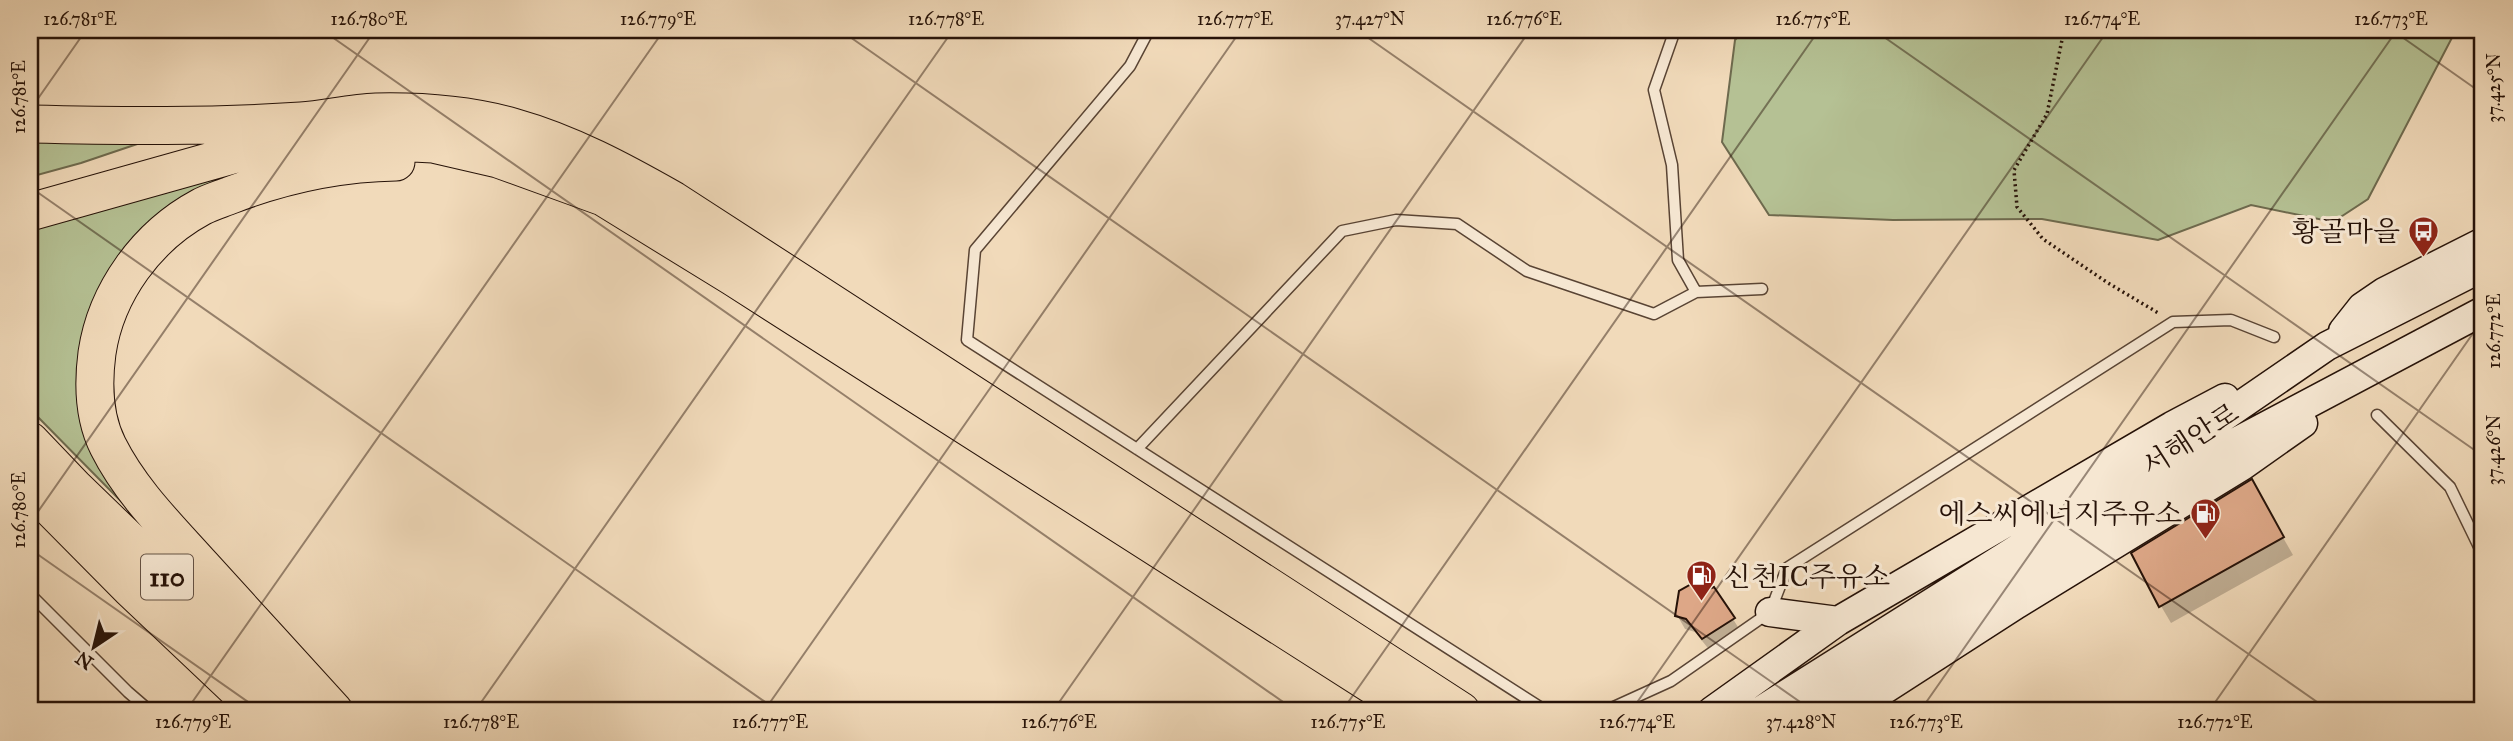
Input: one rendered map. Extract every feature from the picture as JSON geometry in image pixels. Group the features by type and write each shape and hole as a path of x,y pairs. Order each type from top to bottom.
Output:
{"highway":[{"path":"30,124 132,128 303,121 374,112 421,113 512,127 615,167 673,200 1461,711"},
{"path":"30,196 303,121"},
{"path":"30,212 247,151 335,139 433,144 499,159 603,197 733,277 1404,706"},
{"path":"334,711 132,488 106,444 96,409 95,370 100,331 126,277 144,251 201,206 271,180 362,162 499,159"},
{"name":"110","path":"30,441 74,487 306,711"},
{"name":"110","path":"30,487 130,588 260,711"}],"main road":[{"path":"1712,711 1838,621 2172,426 2330,344 2362,307 2385,292 2483,242"},
{"name":"서해안로","path":"1760,711 2187,442 2330,344 2483,267"},
{"name":"서해안로","path":"1800,711 2198,462 2483,311"},
{"path":"1852,711 2017,604 2242,466 2394,359"},
{"path":"1770,612 1838,621"}],"lane":[{"path":"30,30 33,55 30,54"},
{"path":"1149,30 1130,66 975,250 967,340 1546,711"},
{"path":"1675,30 1654,90 1672,165 1678,260 1696,292"},
{"path":"1137,449 1342,231 1396,220 1457,224 1527,271 1654,314 1696,292 1762,289"},
{"path":"1605,711 1671,681 1770,612 1787,568 2173,322 2231,320 2274,337"},
{"path":"2377,415 2450,487 2483,555"},
{"path":"30,594 150,711"}],"path":[{"path":"2064,30 2048,114 2014,170 2017,207 2043,239 2108,283 2173,322"}],"green space":[{"path":"1744,30 2456,30 2368,199 2333,222 2251,205 2158,240 2042,219 1893,220 1769,215 1722,142 1735,40"},
{"path":"30,135 161,136 30,177"},
{"path":"333,150 186,202 84,374 172,553 30,409 30,227 251,161"}],"building":[{"name":"에스씨에너지주유소","path":"2252,479 2284,537 2159,607 2131,553"},
{"name":"신천IC주유소","path":"1702,578 1709,589 1714,587 1735,618 1702,639 1686,619 1675,616 1679,591"}],"place":[{"name":"황골마을","path":"2423,258"},
{"name":"에스씨에너지주유소","path":"2205,540"},
{"name":"신천IC주유소","path":"1701,603"}]}
